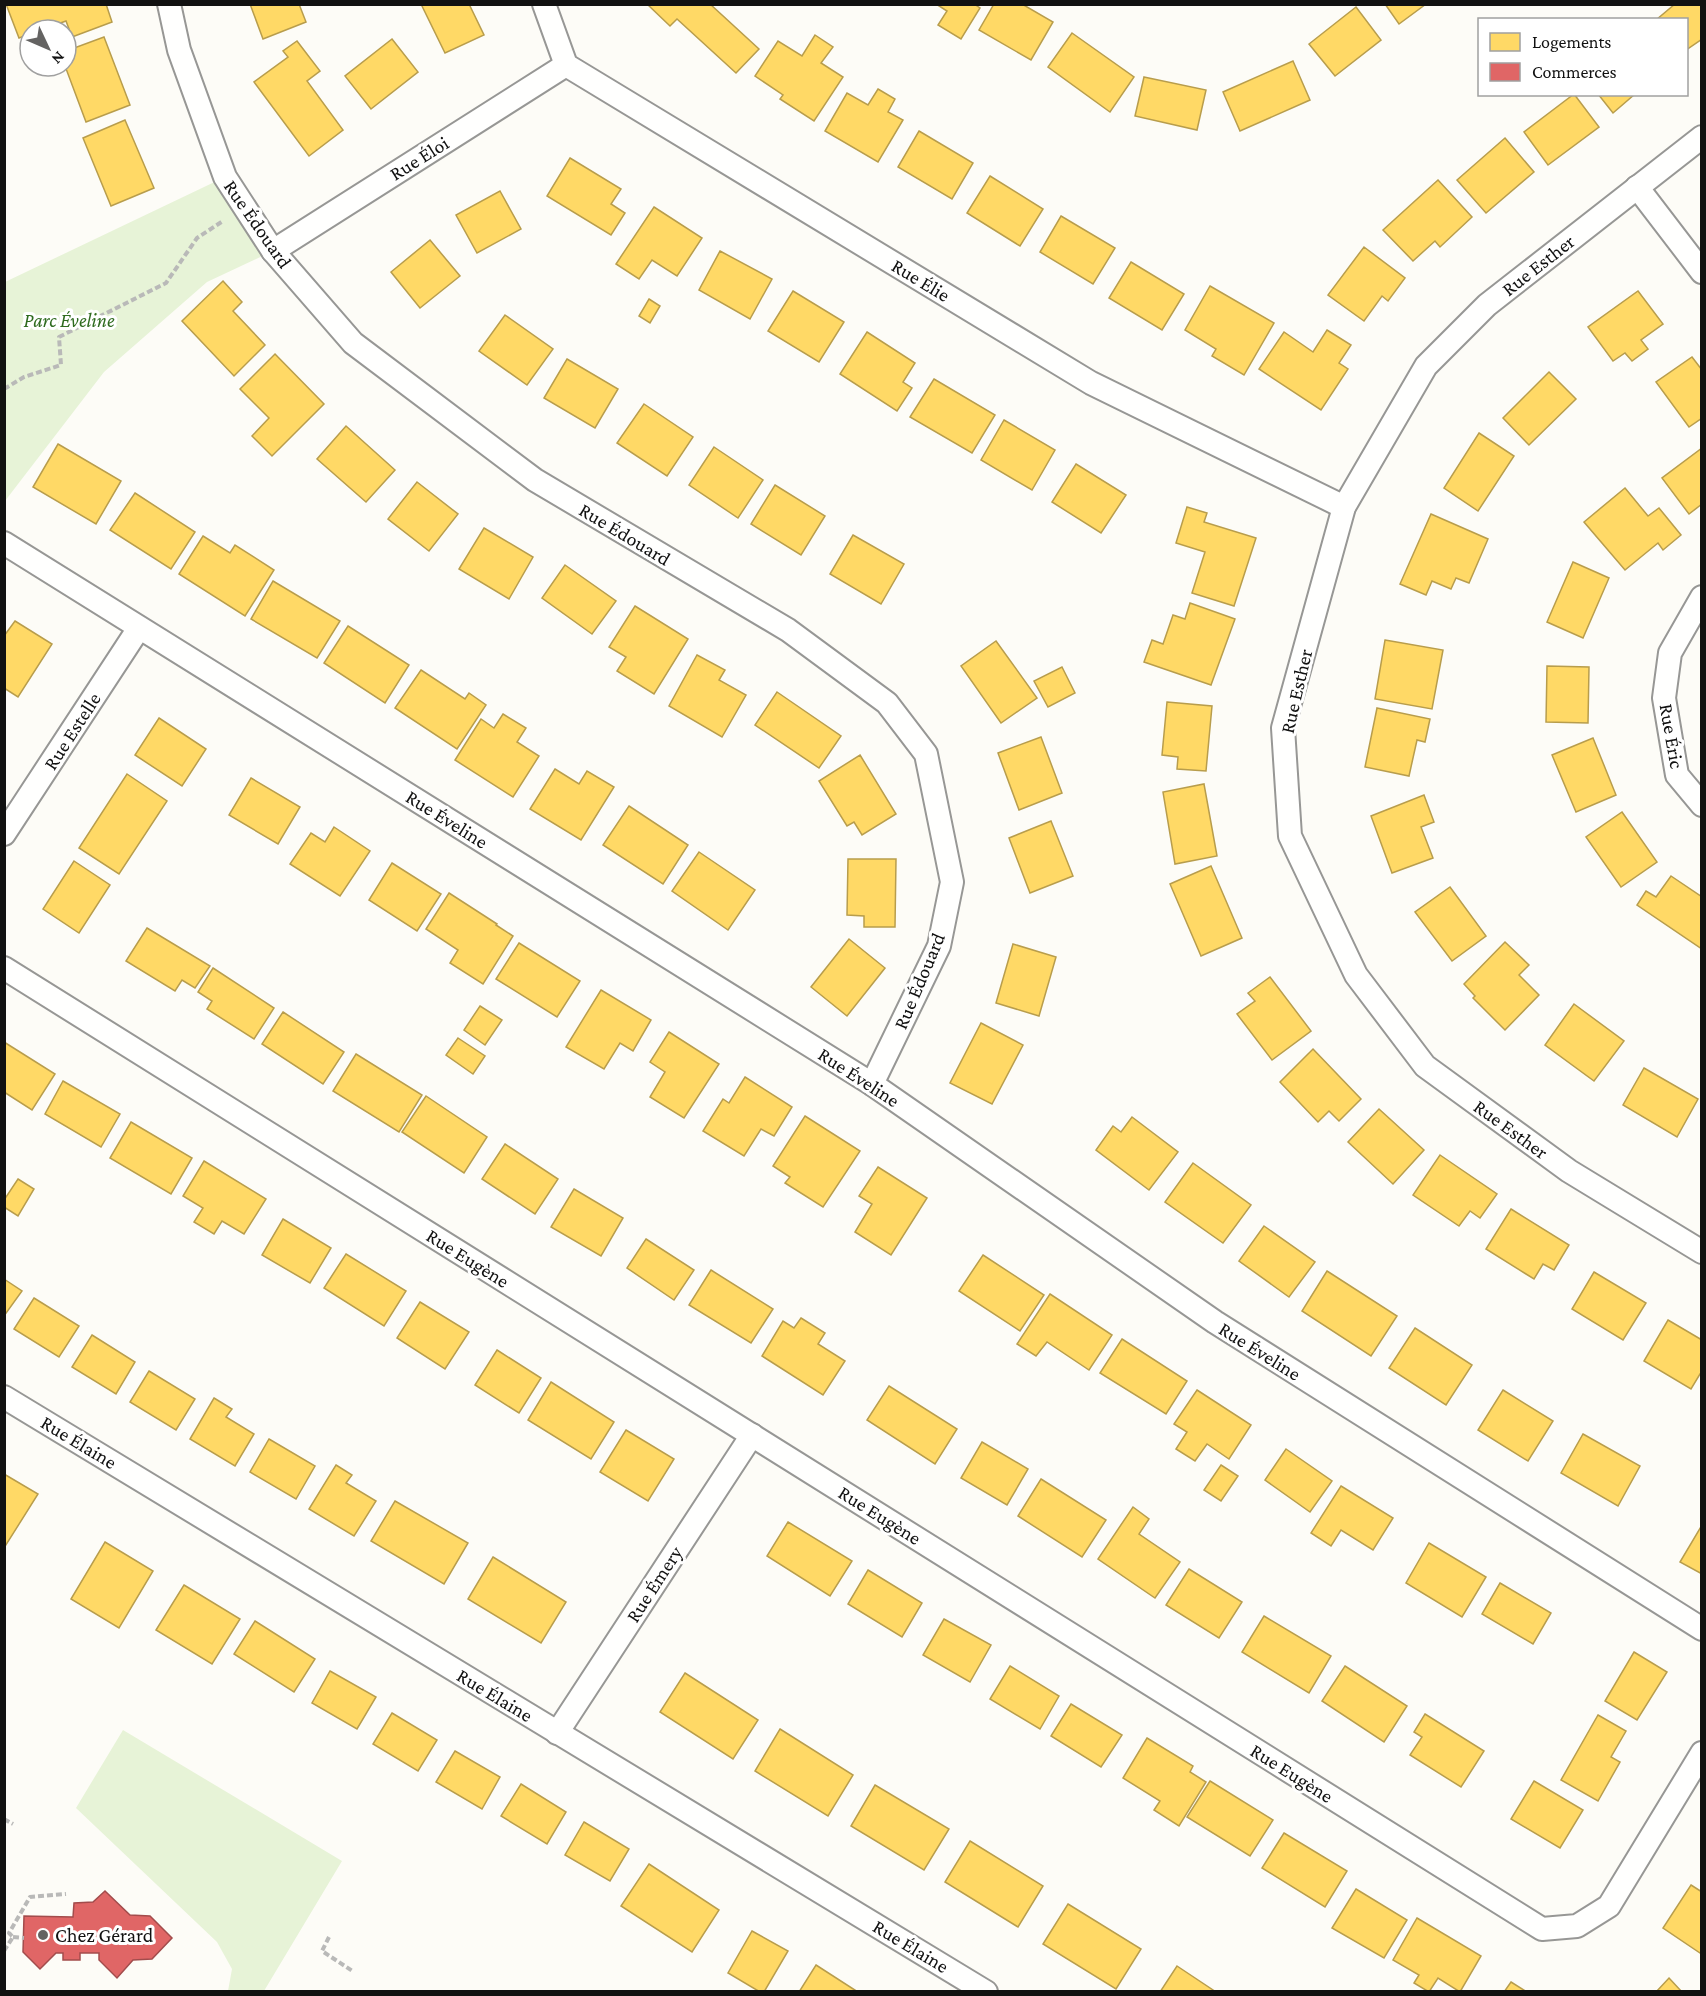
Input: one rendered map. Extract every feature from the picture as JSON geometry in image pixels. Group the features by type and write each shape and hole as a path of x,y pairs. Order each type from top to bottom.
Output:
{"street":[{"name":"Rue Édouard","path":"169,4 179,50 225,177 273,251 353,343 535,480 788,630 887,703 926,754 952,882 939,946 872,1084"},
{"path":"544,4 566,65"},
{"name":"Rue Éloi","path":"273,251 566,65"},
{"name":"Rue Élie","path":"566,65 1091,383 1344,507"},
{"name":"Rue Esther","path":"1701,137 1487,305 1426,366 1344,507 1283,728 1290,836 1356,975 1425,1066 1569,1171 1701,1252"},
{"path":"1637,187 1701,272"},
{"name":"Rue Éveline","path":"4,543 872,1084 1215,1322 1701,1629"},
{"name":"Rue Éric","path":"1701,597 1670,654 1664,698 1677,775 1701,805"},
{"name":"Rue Estelle","path":"4,834 139,628"},
{"name":"Rue Eugène","path":"4,968 1542,1929 1577,1926 1609,1906 1701,1753"},
{"name":"Rue Élaine","path":"4,1397 986,1992"},
{"name":"Rue Émery","path":"557,1733 752,1435"}],"path":[{"path":"4,389 24,377 62,365 59,337 166,283 197,238 244,208"},
{"path":"4,1819 13,1824"},
{"path":"24,1938 13,1937 9,1932 30,1898 66,1894"},
{"path":"4,1951 13,1937"},
{"path":"329,1937 322,1952 354,1972"}],"green space":[{"name":"Parc Éveline","path":"225,177 273,251 207,282 104,372 5,501 5,282"},
{"path":"123,1730 342,1861 264,1991 228,1991 232,1969 217,1942 76,1808"}],"building: Logements":[{"path":"6,4 106,4 112,22 78,35 78,18 18,18 18,35"},
{"path":"250,4 299,4 306,22 263,39"},
{"path":"421,4 469,4 484,35 445,53"},
{"path":"647,4 710,4 759,49 736,73 677,19 670,26"},
{"path":"936,4 974,4 980,8 961,39 938,25 947,11"},
{"path":"994,4 1022,4 1053,22 1031,60 979,30"},
{"path":"1385,4 1426,4 1399,24"},
{"path":"1675,4 1702,4 1702,39 1688,49 1688,18 1658,18"},
{"path":"1356,7 1381,40 1335,76 1309,44"},
{"path":"1072,33 1134,77 1110,112 1048,67"},
{"path":"815,35 833,47 821,63 843,77 814,121 780,99 783,95 755,76 778,41 802,56"},
{"path":"104,37 130,105 86,122 70,78 78,78 78,47"},
{"path":"392,39 418,72 371,109 345,76"},
{"path":"297,41 320,71 307,81 343,130 309,156 254,82 288,57 283,51"},
{"path":"1293,61 1310,100 1240,131 1223,92"},
{"path":"1144,77 1206,90 1197,130 1135,116"},
{"path":"878,89 895,99 888,112 903,120 878,162 825,131 847,93 868,105"},
{"path":"1571,96 1576,96 1599,127 1548,165 1524,132"},
{"path":"1600,96 1633,96 1613,113"},
{"path":"125,120 154,188 111,206 83,138"},
{"path":"919,131 973,163 952,199 898,167"},
{"path":"1505,138 1534,172 1486,213 1457,180"},
{"path":"570,158 621,189 611,204 625,213 611,235 547,196"},
{"path":"990,176 1043,209 1020,246 967,213"},
{"path":"1438,180 1472,217 1440,247 1435,241 1413,261 1383,230"},
{"path":"500,191 521,229 477,253 456,215"},
{"path":"654,207 702,238 677,276 652,260 639,279 616,264"},
{"path":"1061,216 1115,248 1093,284 1040,252"},
{"path":"430,240 460,276 420,308 391,272"},
{"path":"1364,247 1405,278 1388,301 1382,296 1364,321 1328,295"},
{"path":"720,251 772,279 750,319 699,290"},
{"path":"1131,262 1184,294 1162,330 1109,298"},
{"path":"223,281 242,302 233,311 265,345 234,376 182,321"},
{"path":"1210,286 1274,323 1244,375 1212,356 1216,349 1185,330"},
{"path":"793,291 844,322 819,362 768,331"},
{"path":"1638,291 1663,324 1641,340 1648,349 1632,361 1625,353 1613,361 1588,327"},
{"path":"649,299 660,306 650,323 639,316"},
{"path":"505,315 553,349 527,385 479,351"},
{"path":"1327,330 1351,345 1339,363 1348,369 1321,410 1259,369 1284,332 1313,352"},
{"path":"867,332 915,363 903,382 912,388 897,411 840,374"},
{"path":"275,354 324,404 272,456 252,436 269,418 240,389"},
{"path":"1692,357 1702,370 1702,418 1689,427 1656,382"},
{"path":"567,359 618,389 595,428 544,398"},
{"path":"1549,372 1576,399 1529,445 1503,418"},
{"path":"934,379 995,415 972,453 910,417"},
{"path":"644,404 693,437 667,476 617,443"},
{"path":"1004,420 1055,450 1032,490 981,460"},
{"path":"346,426 395,470 366,502 317,459"},
{"path":"1479,433 1514,456 1478,511 1444,488"},
{"path":"58,444 121,481 96,524 33,487"},
{"path":"714,447 763,480 738,518 689,485"},
{"path":"1702,448 1702,504 1689,514 1662,478"},
{"path":"1076,464 1126,495 1101,533 1052,502"},
{"path":"417,482 458,514 429,551 388,519"},
{"path":"775,485 825,516 801,555 751,524"},
{"path":"1625,488 1648,516 1659,508 1681,535 1663,550 1658,543 1625,570 1584,522"},
{"path":"135,493 195,532 171,569 110,530"},
{"path":"1187,507 1207,513 1204,522 1256,538 1234,606 1192,593 1205,552 1176,543"},
{"path":"1431,514 1488,539 1469,583 1456,578 1451,589 1432,581 1426,595 1400,584"},
{"path":"484,528 533,557 509,599 459,569"},
{"path":"853,535 904,564 881,604 830,574"},
{"path":"203,536 230,553 235,545 274,570 245,616 179,574"},
{"path":"1573,562 1609,578 1583,638 1547,622"},
{"path":"565,565 616,601 592,634 542,598"},
{"path":"273,581 340,621 317,658 251,619"},
{"path":"1190,603 1235,619 1211,685 1144,662 1152,640 1163,644 1173,615 1185,619"},
{"path":"635,606 688,639 654,694 617,671 626,657 609,647"},
{"path":"15,621 52,644 18,697 4,688 4,636"},
{"path":"348,626 409,665 385,703 324,663"},
{"path":"1385,640 1443,650 1432,709 1375,699"},
{"path":"996,641 1037,698 1001,723 961,666"},
{"path":"697,655 725,670 719,680 746,695 722,737 669,706"},
{"path":"1547,666 1589,667 1588,723 1546,722"},
{"path":"1062,667 1075,693 1048,707 1034,681"},
{"path":"421,670 465,699 469,693 486,705 457,749 395,708"},
{"path":"777,692 841,736 819,768 755,725"},
{"path":"1167,702 1212,706 1206,771 1177,769 1178,757 1162,755"},
{"path":"1377,708 1430,719 1425,742 1417,740 1409,776 1365,767"},
{"path":"503,714 526,728 517,742 539,756 513,797 455,760 481,719 494,728"},
{"path":"159,718 206,749 182,786 135,755"},
{"path":"1041,737 1062,793 1019,810 998,753"},
{"path":"1593,738 1616,795 1576,812 1552,755"},
{"path":"860,755 896,814 862,835 854,822 847,826 819,781"},
{"path":"555,769 579,784 587,771 614,787 581,840 530,809"},
{"path":"127,774 167,801 119,874 79,848"},
{"path":"251,778 300,807 278,844 229,815"},
{"path":"1204,784 1217,856 1175,864 1163,792"},
{"path":"1424,795 1434,822 1421,827 1433,858 1392,873 1371,816"},
{"path":"629,806 688,845 663,884 603,845"},
{"path":"1622,812 1657,862 1621,887 1586,837"},
{"path":"1051,821 1073,876 1030,893 1009,838"},
{"path":"334,827 370,851 340,896 290,864 311,833 325,842"},
{"path":"699,852 755,890 728,930 672,891"},
{"path":"848,859 896,859 895,927 864,927 864,916 847,915"},
{"path":"74,861 110,885 79,933 43,909"},
{"path":"392,863 441,894 417,931 369,900"},
{"path":"1211,866 1242,938 1201,956 1170,884"},
{"path":"1671,876 1702,897 1702,949 1637,905 1646,891 1656,897"},
{"path":"1450,887 1486,936 1452,961 1415,912"},
{"path":"449,893 513,936 483,984 450,963 458,950 426,929"},
{"path":"147,928 210,966 195,988 182,980 175,991 126,961"},
{"path":"849,939 885,968 847,1016 811,987"},
{"path":"1505,942 1529,965 1519,975 1539,995 1505,1030 1473,998 1475,996 1464,984"},
{"path":"519,943 580,981 557,1017 496,979"},
{"path":"1013,944 1056,957 1039,1016 996,1003"},
{"path":"213,968 274,1008 254,1039 207,1009 212,1001 198,992"},
{"path":"1270,977 1311,1031 1272,1060 1237,1014 1255,1001 1248,993"},
{"path":"601,990 651,1020 633,1051 620,1043 604,1069 566,1047"},
{"path":"1574,1004 1624,1041 1594,1081 1545,1045"},
{"path":"480,1006 502,1020 485,1045 464,1030"},
{"path":"283,1012 344,1052 323,1084 262,1044"},
{"path":"981,1023 1023,1045 992,1104 950,1083"},
{"path":"669,1032 719,1064 684,1118 650,1097 665,1072 650,1062"},
{"path":"458,1038 485,1056 473,1074 446,1055"},
{"path":"4,1042 55,1074 32,1110 4,1092"},
{"path":"1313,1049 1361,1099 1339,1121 1329,1111 1318,1122 1280,1082"},
{"path":"356,1054 422,1095 399,1132 333,1091"},
{"path":"1644,1068 1698,1099 1677,1137 1623,1105"},
{"path":"745,1077 792,1107 774,1136 761,1129 744,1156 703,1131 723,1099 729,1103"},
{"path":"63,1081 120,1114 101,1147 45,1114"},
{"path":"426,1096 487,1137 464,1173 402,1132"},
{"path":"1379,1109 1424,1150 1393,1184 1348,1142"},
{"path":"805,1116 860,1151 823,1207 785,1183 790,1177 773,1166"},
{"path":"1132,1117 1178,1152 1149,1190 1096,1150 1113,1126 1121,1132"},
{"path":"131,1122 192,1158 171,1194 110,1158"},
{"path":"505,1144 558,1179 535,1214 482,1179"},
{"path":"1440,1155 1497,1194 1480,1218 1470,1211 1459,1226 1413,1195"},
{"path":"204,1161 266,1199 244,1234 222,1221 214,1234 194,1222 203,1208 183,1196"},
{"path":"1193,1163 1251,1205 1223,1243 1165,1202"},
{"path":"878,1167 927,1198 891,1255 855,1232 872,1204 859,1196"},
{"path":"18,1179 34,1189 18,1216 4,1207 4,1200"},
{"path":"574,1189 623,1218 601,1256 551,1227"},
{"path":"1511,1209 1569,1245 1554,1270 1543,1264 1534,1279 1486,1249"},
{"path":"283,1219 331,1248 310,1283 262,1255"},
{"path":"1264,1226 1315,1262 1289,1297 1239,1261"},
{"path":"646,1239 694,1270 674,1300 627,1268"},
{"path":"346,1254 406,1291 384,1326 324,1288"},
{"path":"983,1255 1044,1295 1020,1331 959,1291"},
{"path":"711,1270 773,1309 751,1343 689,1305"},
{"path":"1327,1271 1397,1316 1371,1356 1302,1311"},
{"path":"1594,1272 1646,1303 1623,1340 1572,1309"},
{"path":"4,1279 22,1291 4,1316"},
{"path":"1050,1294 1112,1335 1089,1370 1047,1342 1036,1356 1017,1344"},
{"path":"34,1298 79,1326 59,1357 14,1329"},
{"path":"420,1302 469,1332 445,1369 397,1338"},
{"path":"801,1318 825,1333 818,1344 845,1361 823,1395 762,1356 783,1321 794,1328"},
{"path":"1668,1320 1702,1340 1702,1375 1700,1374 1691,1389 1644,1361"},
{"path":"1415,1328 1472,1365 1446,1405 1389,1368"},
{"path":"92,1335 135,1362 116,1394 72,1367"},
{"path":"1122,1339 1187,1381 1166,1414 1100,1373"},
{"path":"497,1350 541,1378 519,1413 475,1385"},
{"path":"149,1371 195,1399 176,1430 130,1402"},
{"path":"551,1382 614,1422 591,1459 528,1420"},
{"path":"889,1386 957,1429 935,1464 867,1420"},
{"path":"1197,1390 1251,1425 1229,1459 1207,1444 1195,1461 1176,1449 1187,1432 1174,1424"},
{"path":"1503,1390 1553,1421 1528,1461 1478,1430"},
{"path":"214,1398 232,1409 226,1417 254,1434 235,1466 190,1439"},
{"path":"626,1430 674,1459 648,1501 600,1472"},
{"path":"1583,1434 1640,1466 1618,1506 1561,1473"},
{"path":"269,1439 315,1466 296,1499 250,1472"},
{"path":"982,1442 1028,1469 1007,1505 961,1478"},
{"path":"1286,1449 1332,1481 1310,1512 1265,1480"},
{"path":"336,1465 352,1475 346,1483 376,1501 354,1536 309,1509"},
{"path":"1221,1465 1238,1476 1221,1501 1204,1490"},
{"path":"4,1474 38,1494 4,1548"},
{"path":"1041,1479 1106,1520 1082,1557 1018,1516"},
{"path":"1341,1486 1393,1518 1373,1550 1341,1530 1331,1546 1311,1533"},
{"path":"395,1501 468,1543 444,1584 371,1541"},
{"path":"1133,1507 1149,1519 1139,1534 1180,1562 1155,1598 1098,1559"},
{"path":"788,1522 852,1561 830,1596 767,1556"},
{"path":"1702,1525 1702,1574 1680,1562"},
{"path":"105,1542 153,1571 119,1628 71,1599"},
{"path":"1429,1543 1486,1577 1462,1617 1406,1583"},
{"path":"493,1557 566,1602 541,1643 468,1599"},
{"path":"1189,1569 1242,1602 1219,1638 1166,1605"},
{"path":"868,1570 922,1603 902,1637 848,1604"},
{"path":"1500,1583 1551,1613 1533,1644 1482,1614"},
{"path":"184,1585 240,1619 212,1664 156,1630"},
{"path":"1264,1616 1331,1656 1309,1693 1242,1652"},
{"path":"944,1619 991,1645 970,1682 923,1655"},
{"path":"255,1621 315,1659 294,1692 234,1654"},
{"path":"1634,1652 1667,1672 1637,1720 1605,1701"},
{"path":"1010,1666 1059,1696 1040,1729 990,1699"},
{"path":"1345,1666 1407,1706 1384,1742 1322,1701"},
{"path":"330,1671 376,1697 357,1729 312,1703"},
{"path":"685,1673 758,1720 733,1759 660,1712"},
{"path":"1071,1704 1122,1735 1101,1767 1051,1736"},
{"path":"392,1713 437,1740 418,1771 373,1744"},
{"path":"1425,1714 1484,1751 1461,1787 1410,1755 1422,1737 1414,1732"},
{"path":"1598,1715 1626,1731 1611,1757 1620,1762 1598,1801 1561,1780"},
{"path":"780,1729 853,1775 828,1816 755,1771"},
{"path":"1147,1738 1193,1766 1190,1772 1206,1782 1179,1826 1154,1810 1160,1801 1123,1778"},
{"path":"455,1751 500,1777 482,1809 436,1782"},
{"path":"1210,1781 1273,1820 1250,1856 1187,1817"},
{"path":"1534,1781 1583,1810 1560,1848 1511,1819"},
{"path":"521,1784 566,1812 547,1844 501,1816"},
{"path":"875,1785 949,1829 924,1870 851,1826"},
{"path":"584,1822 629,1849 610,1881 565,1855"},
{"path":"1284,1833 1347,1871 1325,1907 1262,1868"},
{"path":"970,1841 1043,1886 1018,1927 945,1882"},
{"path":"649,1864 719,1910 692,1952 621,1906"},
{"path":"1691,1885 1702,1892 1702,1950 1700,1953 1663,1928"},
{"path":"1356,1889 1407,1920 1384,1958 1332,1928"},
{"path":"1068,1904 1141,1949 1116,1989 1043,1944"},
{"path":"1417,1918 1481,1956 1460,1992 1438,1978 1429,1992 1414,1983 1419,1975 1393,1960"},
{"path":"752,1931 788,1951 764,1992 760,1992 728,1973"},
{"path":"816,1965 858,1992 799,1992"},
{"path":"1177,1966 1216,1992 1160,1992"},
{"path":"1669,1978 1682,1992 1656,1992"},
{"path":"1511,1982 1527,1992 1504,1992"}],"building: Commerces":[{"path":"105,1891 130,1915 150,1916 172,1938 152,1959 133,1960 117,1978 99,1960 99,1953 80,1953 80,1960 63,1960 63,1953 56,1953 40,1969 23,1952 24,1916 73,1917 74,1903 93,1902"}],"place":[{"name":"Chez Gérard","path":"43,1935"}]}
